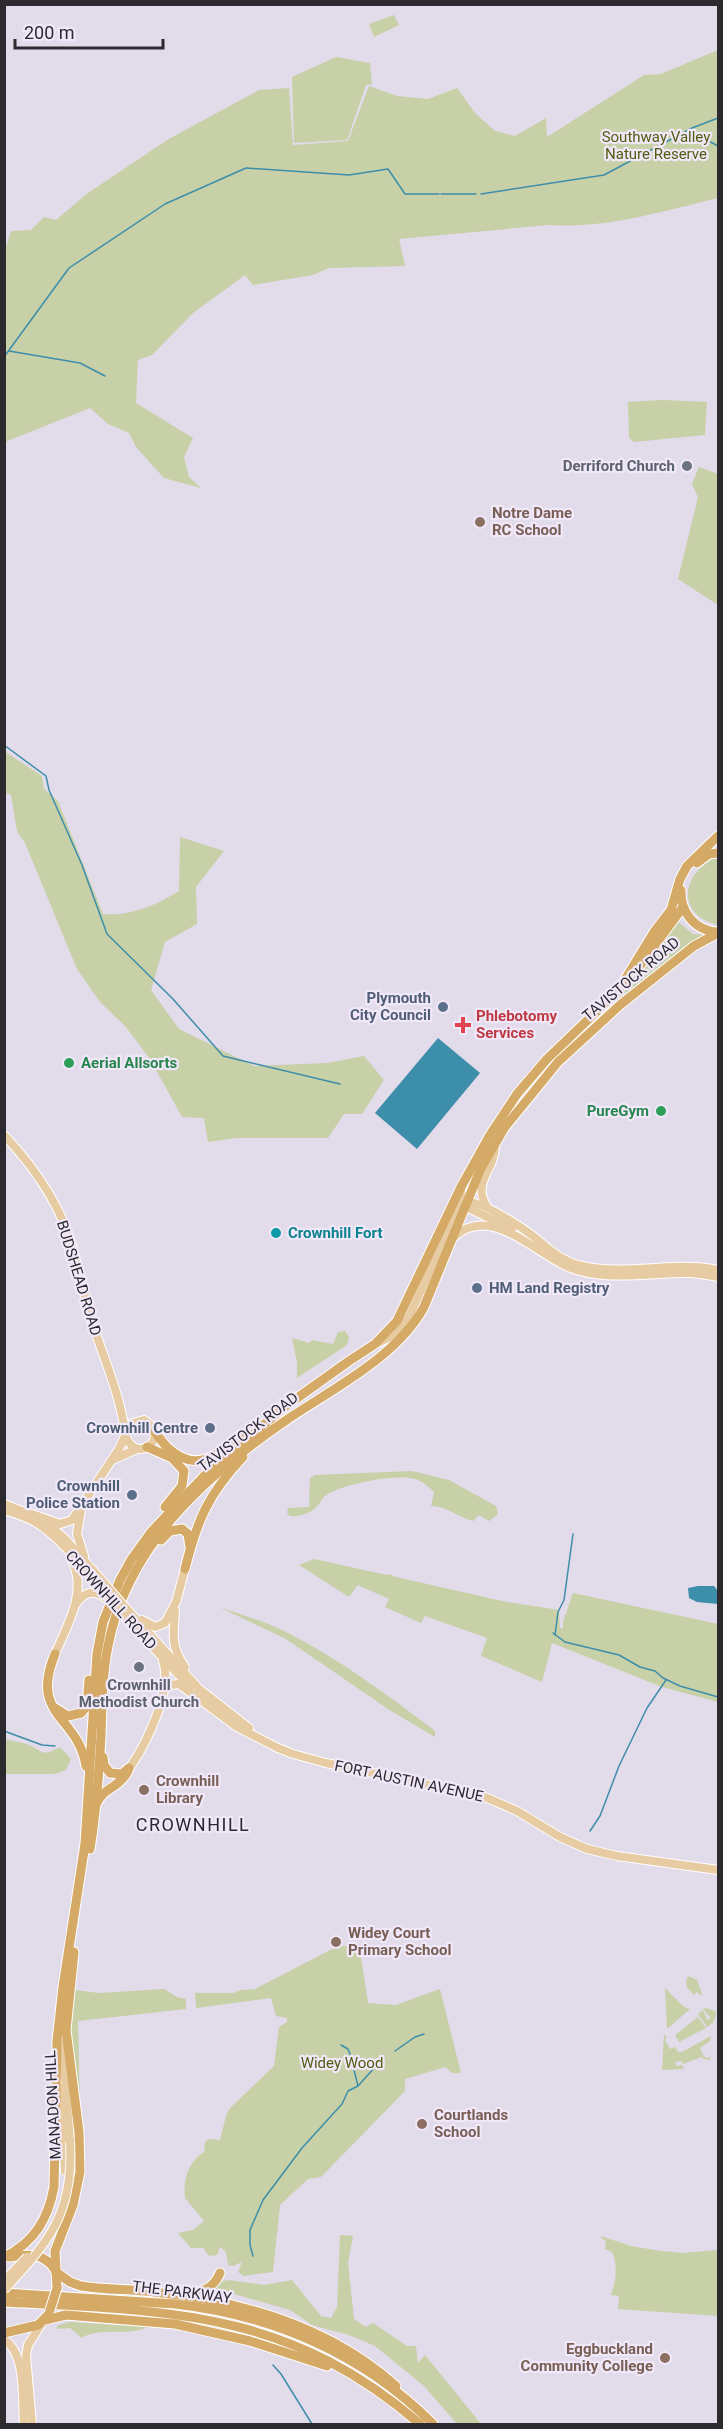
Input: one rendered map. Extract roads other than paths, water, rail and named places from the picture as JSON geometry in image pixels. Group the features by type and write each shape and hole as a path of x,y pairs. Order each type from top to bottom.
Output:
{"highway":[{"name":"TAVISTOCK ROAD","path":"80,1897 99,1641 112,1597 152,1531 186,1493 239,1444 286,1406 375,1344 389,1330 403,1312 461,1187 490,1135 517,1094 560,1054 618,991 654,932 671,910 687,866 718,836"},
{"path":"718,852 702,859 687,875 681,888 683,907 688,916 697,924 718,933"},
{"name":"TAVISTOCK ROAD","path":"625,980 639,967 683,907"},
{"name":"TAVISTOCK ROAD","path":"80,1897 96,1805 107,1647 134,1562 210,1478 259,1439 371,1363 398,1341 415,1323 469,1205 481,1168 505,1127 560,1054 594,1029 620,1005 694,946 718,933"},
{"path":"155,1432 176,1454 195,1461 204,1461 286,1406"},
{"path":"185,1569 203,1510 217,1487 259,1439"},
{"path":"134,1562 141,1537 182,1486 184,1480 184,1471 178,1462 142,1448"},
{"path":"134,1562 174,1529 182,1529 186,1532 190,1549"},
{"path":"53,1707 64,1714 73,1716 85,1709 92,1655 99,1641"},
{"path":"55,1654 48,1670 46,1692 53,1707 81,1746 88,1783"},
{"path":"101,1734 104,1765 108,1772 115,1775 122,1774 130,1767"},
{"path":"96,1805 101,1795 117,1786 130,1767"},
{"name":"MANADON HILL","path":"66,2030 80,1897"},
{"name":"MANADON HILL","path":"57,2041 63,1987 80,1897"},
{"path":"44,2321 57,2288 56,2246 73,2205 80,2172 79,2132 66,2030"},
{"path":"4,2257 20,2249 36,2233 52,2197 56,2164 54,2095 57,2041"},
{"path":"4,2257 36,2255 50,2263 56,2272 70,2282 81,2286 156,2292 204,2291 211,2287 220,2273"},
{"name":"THE PARKWAY","path":"4,2291 175,2304 202,2307 250,2318 300,2335 358,2364 435,2424"},
{"path":"156,2292 252,2310 334,2342 381,2373 435,2424"},
{"name":"THE PARKWAY","path":"4,2302 149,2311 222,2321 296,2345 342,2368 380,2392 420,2424"},
{"path":"4,2333 66,2315 195,2327 313,2360 380,2392"}],"main road":[{"name":"BUDSHEAD ROAD","path":"4,1135 20,1151 48,1190 62,1217 74,1251 87,1308 118,1400 125,1434"},
{"path":"487,1208 481,1189 495,1153 495,1143"},
{"path":"461,1187 469,1205 505,1225 544,1253"},
{"path":"469,1205 487,1208 522,1228 559,1256 585,1266 638,1269 698,1267 718,1270"},
{"name":"TAVISTOCK ROAD","path":"375,1344 394,1335 409,1317 469,1205"},
{"path":"454,1237 470,1226 492,1227 522,1240 565,1266 588,1273 643,1276 687,1273 718,1277"},
{"name":"BUDSHEAD ROAD","path":"118,1400 126,1413 139,1420"},
{"path":"32,1515 55,1523 64,1524 72,1520 104,1468 112,1460 130,1424 139,1420 148,1422 155,1432 153,1441 112,1460"},
{"path":"125,1434 129,1444 142,1448"},
{"name":"CROWNHILL ROAD","path":"4,1504 32,1515 56,1530 105,1584 163,1658 207,1704"},
{"path":"83,1504 77,1534 81,1550 91,1568"},
{"name":"CROWNHILL ROAD","path":"4,1510 36,1522 60,1543 106,1597 124,1611 199,1689"},
{"path":"55,1654 78,1593 78,1575 60,1543"},
{"path":"124,1611 149,1625 160,1626 169,1618 185,1569"},
{"path":"73,1609 88,1593 97,1593 106,1597"},
{"path":"176,1602 172,1636 174,1649 199,1689"},
{"path":"130,1767 153,1724 163,1691 167,1675 163,1658"},
{"name":"FORT AUSTIN AVENUE","path":"163,1691 170,1685 179,1684 237,1727 268,1743 316,1761 485,1797 517,1811 560,1837 587,1849 617,1856 718,1870"},
{"name":"FORT AUSTIN AVENUE","path":"199,1689 268,1743"},
{"name":"MANADON HILL","path":"4,2291 39,2251 60,2218 70,2182 70,2142 65,2078 66,2030"},
{"name":"MANADON HILL","path":"4,2281 35,2248 48,2229 58,2207 65,2171 57,2041"},
{"path":"32,2424 26,2356 28,2345 44,2321"},
{"path":"4,2340 13,2347 18,2358 24,2424"}],"water":[{"path":"438,1038 480,1073 417,1149 375,1113"},
{"path":"714,1586 718,1591 718,1604 697,1602 689,1598 688,1588"}],"waterway":[{"path":"481,194 604,175 692,128 718,118"},
{"path":"688,130 718,146"},
{"path":"4,357 69,268 165,204 246,168 349,175 388,169 405,194 439,194"},
{"path":"441,194 476,194"},
{"path":"9,351 80,363 105,376"},
{"path":"4,745 46,776 49,790 82,865 107,934 173,999 223,1056 340,1084"},
{"path":"555,1635 558,1612 564,1600 573,1534"},
{"path":"553,1633 565,1642 619,1655 640,1667 655,1671 663,1678 680,1686 718,1697"},
{"path":"590,1831 600,1816 619,1766 647,1708 666,1680"},
{"path":"4,1731 42,1745 55,1746"},
{"path":"395,2051 415,2037 424,2034"},
{"path":"341,2045 348,2049 358,2086"},
{"path":"253,2256 250,2230 263,2200 302,2148 342,2104 348,2091 358,2086 384,2057"},
{"path":"273,2365 312,2424"}],"place":[{"name":"Derriford Church","path":"687,466"},
{"name":"Notre Dame RC School","path":"480,522"},
{"name":"Plymouth City Council","path":"443,1007"},
{"name":"Phlebotomy Services","path":"463,1025"},
{"name":"Aerial Allsorts","path":"69,1063"},
{"name":"PureGym","path":"661,1111"},
{"name":"Crownhill Fort","path":"276,1233"},
{"name":"HM Land Registry","path":"477,1288"},
{"name":"Crownhill Centre","path":"210,1428"},
{"name":"Crownhill Police Station","path":"132,1495"},
{"name":"Crownhill Methodist Church","path":"139,1667"},
{"name":"Crownhill Library","path":"144,1790"},
{"name":"Widey Court Primary School","path":"336,1942"},
{"name":"Courtlands School","path":"422,2124"},
{"name":"Eggbuckland Community College","path":"665,2358"}],"district":[{"name":"CROWNHILL","path":"193,1824"}],"park label":[{"name":"Southway Valley Nature Reserve","path":"656,146"},
{"name":"Widey Wood","path":"342,2063"}]}
